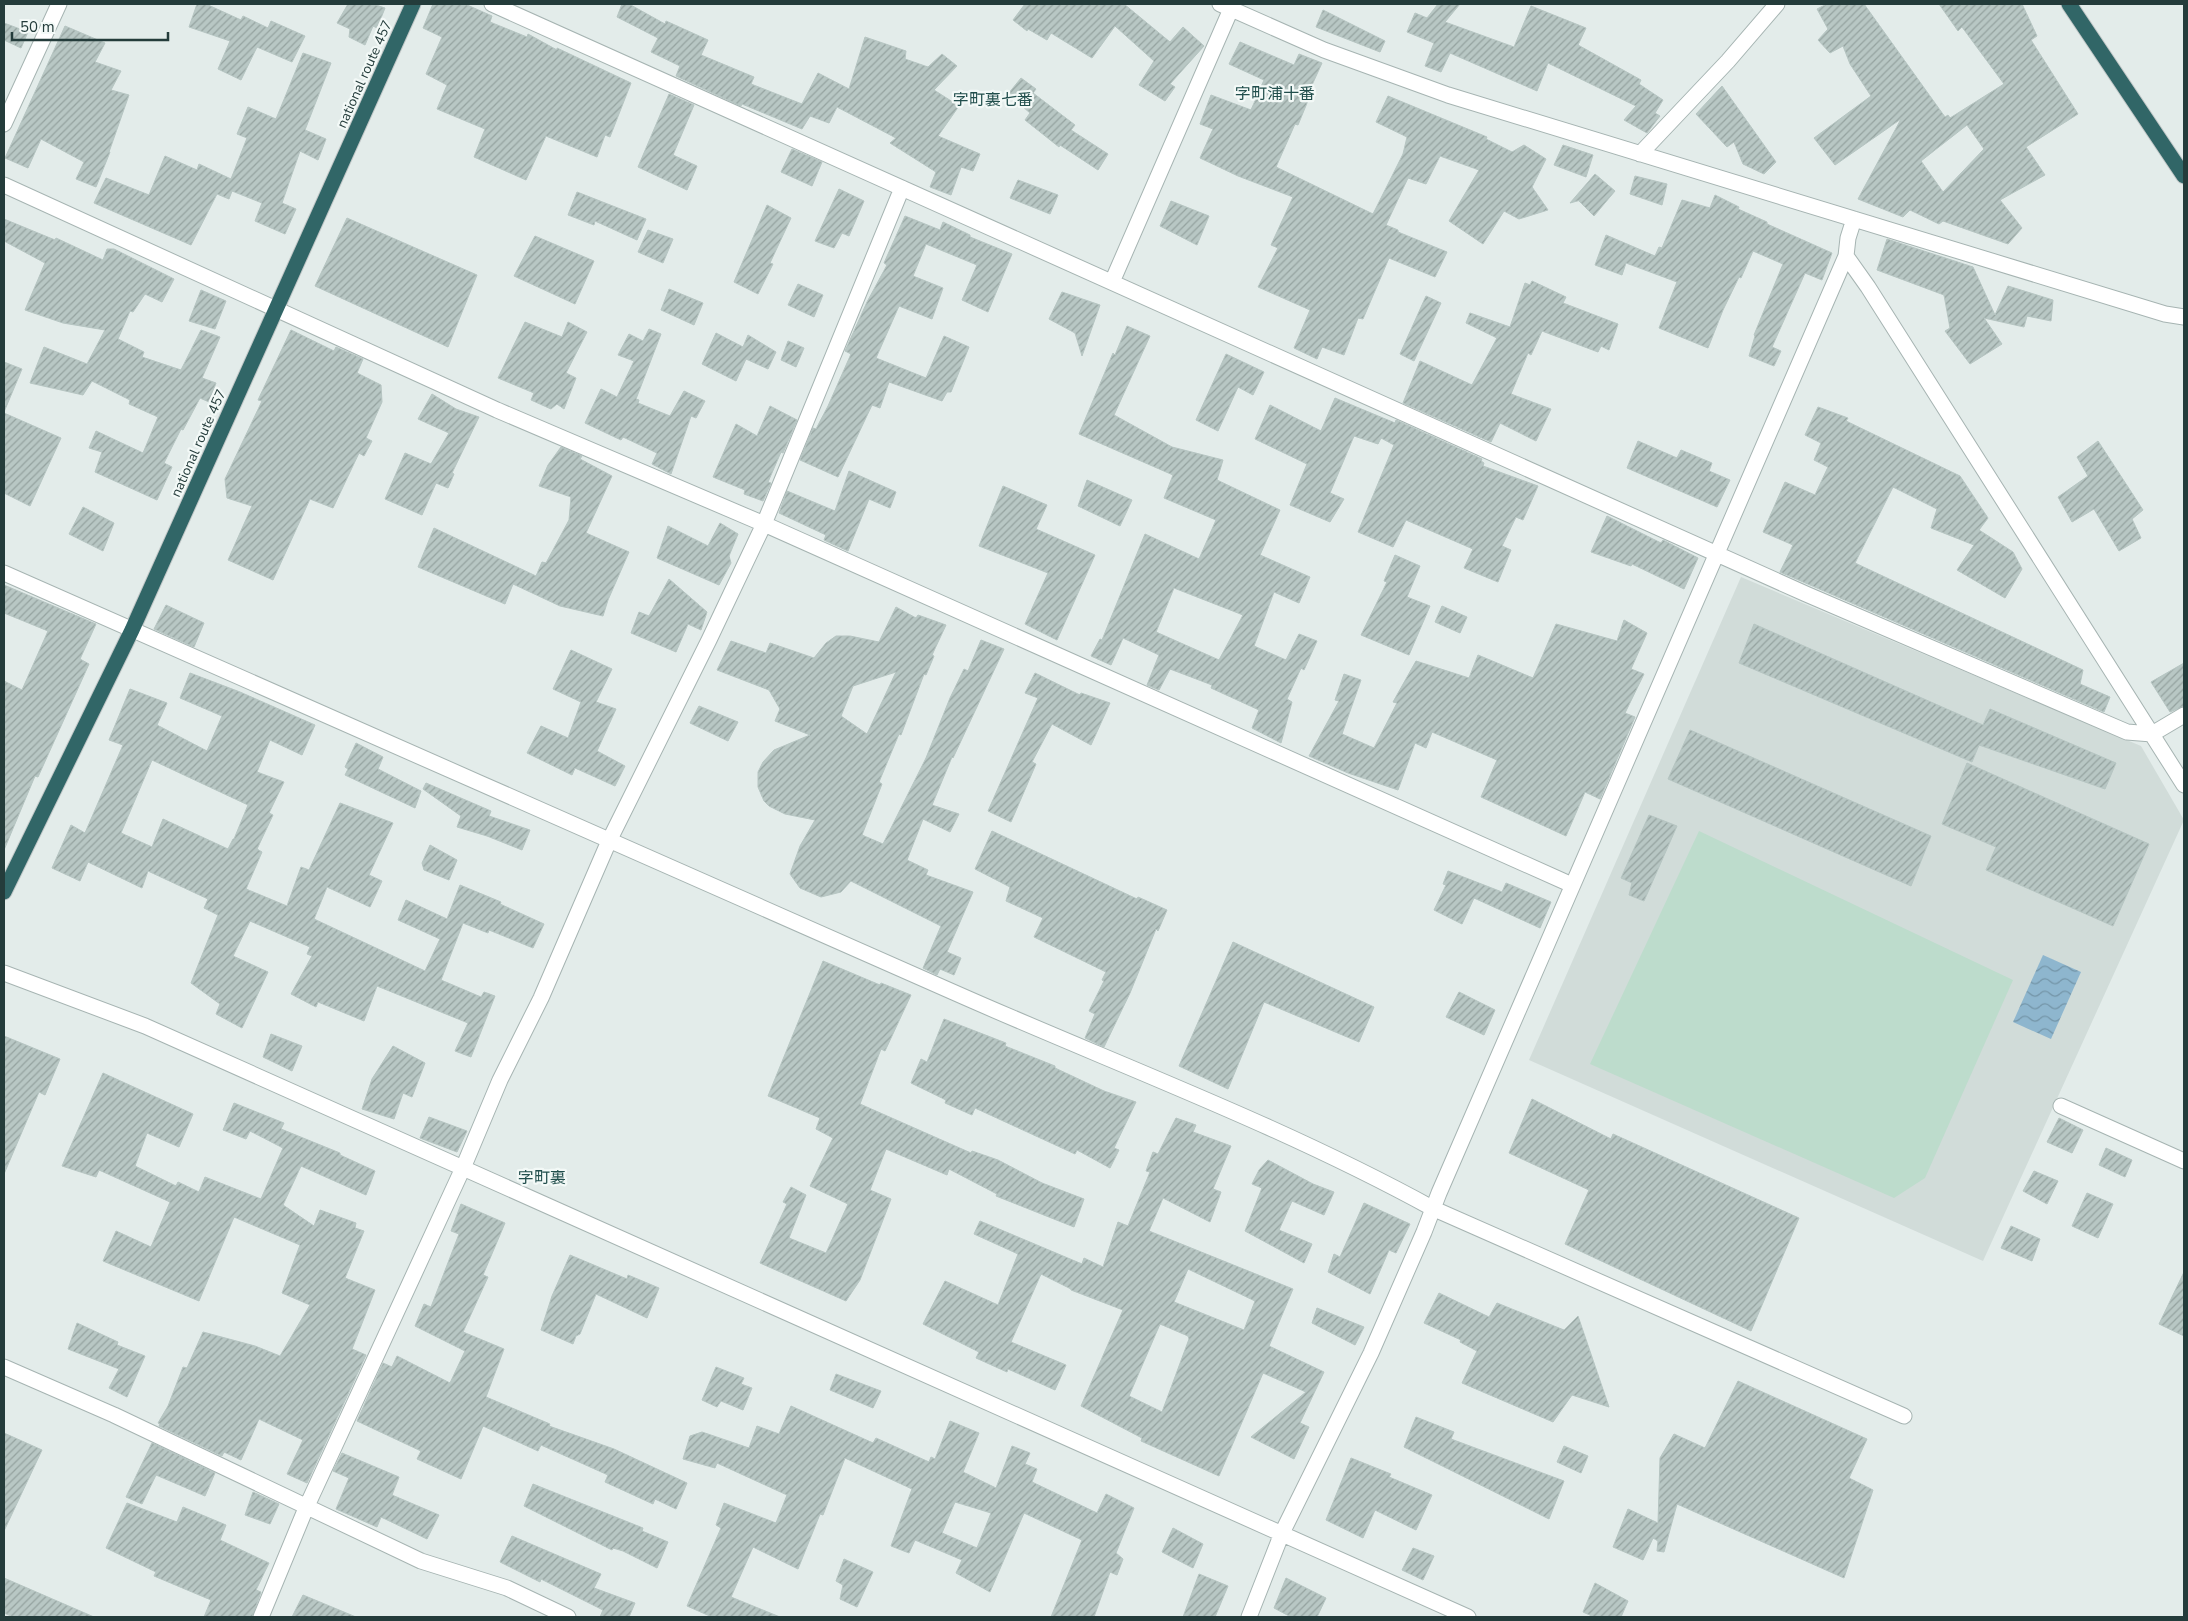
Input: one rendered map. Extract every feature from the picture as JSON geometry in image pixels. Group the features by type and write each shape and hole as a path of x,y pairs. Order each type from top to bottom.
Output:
{"highway":[{"name":"national route 457","path":"4,892 132,630 414,4"},
{"path":"2069,4 2184,176"}],"street":[{"path":"4,124 59,4"},
{"path":"492,4 1806,594 2127,732 2152,734 2184,715"},
{"path":"1640,154 1728,61 1777,4"},
{"path":"1112,282 1226,7 1324,50 1448,95 2184,321"},
{"path":"4,185 498,410 764,524 1572,885"},
{"path":"262,1617 306,1508 463,1168 500,1080 541,998 609,841 764,524 902,188"},
{"path":"1248,1617 1282,1534 1370,1353 1424,1232 1432,1208 1846,256 1848,238 1854,219"},
{"path":"1846,256 2184,785"},
{"path":"2165,314 2184,317"},
{"path":"4,574 1034,1028 1261,1125 1381,1180 1432,1208 1904,1416"},
{"path":"4,973 145,1026 1468,1617"},
{"path":"2061,1106 2184,1161"},
{"path":"4,1367 114,1416 421,1561 507,1588 568,1617"}],"shaded area":[{"path":"1741,577 2141,746 2184,820 1983,1261 1529,1060"}],"green space":[{"path":"1699,831 2013,980 1925,1178 1894,1198 1590,1064"}],"water":[{"path":"2043,955 2081,972 2051,1039 2013,1022"}],"building":[{"path":"197,4 206,4 241,20 243,16 268,28 271,21 305,36 292,62 257,47 241,80 218,69 230,41 189,27"},
{"path":"348,4 373,4 385,8 377,28 373,26 365,45 349,37 350,29 337,23"},
{"path":"433,4 465,4 492,16 490,22 527,37 528,34 557,50 557,48 631,83 610,137 605,135 597,157 546,136 526,180 474,157 485,129 437,109 447,85 426,74 442,37 423,28"},
{"path":"622,4 629,4 665,24 666,21 708,40 701,55 754,77 751,84 802,104 818,73 849,89 865,37 906,51 905,59 928,67 942,54 957,66 934,90 959,106 938,136 980,154 973,171 961,167 951,195 930,187 936,172 890,143 896,138 837,107 829,123 810,116 802,129 742,104 741,106 676,76 680,66 651,52 658,38 617,17"},
{"path":"1025,4 1124,4 1170,42 1183,27 1204,46 1170,84 1175,87 1165,101 1139,85 1154,61 1115,26 1092,58 1051,33 1047,40 1028,29 1027,31 1013,20"},
{"path":"1438,4 1460,4 1445,22 1514,47 1531,6 1586,28 1578,45 1641,80 1639,84 1663,100 1655,113 1660,116 1647,133 1624,120 1636,106 1548,63 1537,91 1450,53 1441,72 1425,66 1434,43 1407,32 1415,13 1427,18"},
{"path":"1827,4 1864,4 1945,117 1948,115 1950,118 2004,84 1962,27 1958,31 1939,4 2022,4 2037,36 2031,40 2078,114 2026,147 2045,175 2000,200 2022,228 2008,244 1943,221 1939,224 1910,210 1903,217 1858,199 1901,119 1835,165 1814,138 1871,96 1850,64 1843,46 1830,53 1818,40 1828,29 1817,9","holes":["1967,125 1984,149 1943,192 1921,161"]},
{"path":"1323,10 1385,41 1380,52 1316,27"},
{"path":"4,23 28,32 21,48 4,40"},
{"path":"65,26 105,43 95,62 121,71 111,90 129,95 96,187 76,179 84,162 41,139 28,168 5,158"},
{"path":"1240,42 1294,65 1299,54 1322,63 1298,125 1295,124 1276,167 1373,214 1403,154 1407,137 1376,122 1388,96 1487,137 1486,139 1512,152 1524,145 1546,159 1532,187 1548,210 1519,219 1504,211 1483,244 1449,221 1479,170 1440,156 1426,184 1408,178 1386,225 1398,230 1398,232 1447,252 1435,277 1389,258 1363,319 1358,318 1344,355 1322,347 1317,359 1294,348 1310,310 1258,287 1278,248 1271,245 1293,197 1238,176 1200,158 1213,129 1200,124 1211,95 1251,110 1264,80 1229,64"},
{"path":"303,53 331,63 305,130 326,139 318,160 300,151 282,203 296,209 285,234 255,221 262,203 232,191 229,199 217,194 191,245 94,203 106,178 149,195 165,156 197,170 199,164 231,179 247,138 237,134 248,107 276,119"},
{"path":"1021,78 1036,89 1033,93 1075,125 1071,130 1108,154 1098,170 1060,145 1059,147 1025,120 1030,113 1008,94"},
{"path":"1722,86 1776,162 1764,174 1743,164 1734,142 1727,147 1696,114"},
{"path":"669,94 694,105 673,155 697,166 687,190 638,167"},
{"path":"1563,145 1593,155 1586,177 1554,165"},
{"path":"792,149 822,162 812,186 781,172"},
{"path":"1595,174 1615,191 1594,216 1579,201 1581,200 1570,203"},
{"path":"1635,176 1667,184 1662,205 1630,194"},
{"path":"1018,180 1058,195 1050,214 1010,198"},
{"path":"839,189 864,201 849,236 842,233 834,248 815,241"},
{"path":"577,192 646,219 637,240 595,221 594,225 568,215"},
{"path":"1715,195 1739,207 1738,209 1767,222 1767,224 1832,253 1822,280 1805,273 1772,347 1781,351 1774,366 1749,356 1754,335 1783,264 1753,251 1741,278 1739,277 1723,310 1708,348 1659,328 1677,282 1626,263 1622,275 1595,265 1606,235 1655,256 1659,247 1662,248 1682,200 1710,208"},
{"path":"1171,201 1209,216 1197,245 1160,226"},
{"path":"767,205 791,218 770,263 773,264 758,294 734,282"},
{"path":"905,216 940,230 943,222 970,235 970,237 1012,254 988,312 962,300 977,265 926,244 913,276 943,288 932,319 899,306 876,358 926,378 944,336 969,347 951,392 947,392 942,401 889,382 880,408 872,405 838,477 800,460 813,428 816,429 828,406 851,354 845,351 867,302 887,265 884,263"},
{"path":"347,218 477,275 448,347 315,286"},
{"path":"4,219 55,240 56,238 103,260 107,249 114,249 174,279 162,302 145,294 133,312 130,311 118,339 144,352 142,357 181,370 201,330 220,337 202,378 216,383 209,402 200,398 183,430 181,429 164,463 172,467 157,500 95,472 102,452 89,448 96,431 143,453 158,417 129,404 130,400 92,381 83,395 30,383 44,347 87,364 105,330 63,323 25,310 45,263 4,241"},
{"path":"648,230 673,239 663,263 638,252"},
{"path":"535,236 594,261 575,304 514,276"},
{"path":"1887,239 1973,267 1995,315 2008,286 2053,300 2051,321 2027,316 2024,327 1984,318 2002,344 1970,364 1945,331 1950,328 1944,295 1877,270"},
{"path":"1532,281 1566,297 1563,303 1618,324 1609,350 1601,346 1598,352 1542,331 1531,355 1528,353 1511,394 1551,409 1536,441 1500,423 1491,442 1403,403 1420,361 1472,385 1497,338 1466,323 1470,313 1510,327 1525,283 1530,285"},
{"path":"798,284 823,295 814,317 788,305"},
{"path":"669,289 703,303 694,325 661,310"},
{"path":"201,290 226,301 215,329 189,321"},
{"path":"1062,292 1100,305 1082,356 1075,333 1049,319"},
{"path":"1426,296 1441,303 1414,361 1400,354"},
{"path":"525,322 562,337 568,322 587,332 566,373 576,378 564,409 557,404 551,409 531,400 534,393 498,378"},
{"path":"1127,326 1150,336 1114,415 1172,447 1223,460 1217,480 1280,510 1260,555 1310,577 1299,603 1274,592 1254,646 1286,660 1299,634 1317,641 1304,670 1301,668 1287,699 1292,702 1281,743 1252,728 1259,710 1211,688 1212,685 1170,669 1159,690 1147,685 1159,655 1123,638 1111,665 1091,656 1100,639 1102,640 1145,534 1199,559 1216,520 1164,498 1173,475 1079,434 1113,353 1115,355","holes":["1174,588 1243,615 1219,660 1156,632"]},
{"path":"649,329 661,334 636,399 639,400 638,403 670,416 684,391 705,401 696,418 691,416 671,474 652,464 657,453 623,437 621,440 585,423 601,389 617,397 634,361 618,355 629,334 643,341"},
{"path":"291,330 334,351 336,347 363,359 357,373 381,385 382,402 366,438 372,441 364,456 359,453 333,508 310,499 273,580 228,560 252,506 227,498 225,479 262,401 258,400"},
{"path":"716,333 743,347 748,335 776,352 768,369 746,359 736,381 702,364"},
{"path":"788,341 804,348 796,367 781,360"},
{"path":"1226,354 1264,372 1253,395 1238,387 1218,431 1196,420"},
{"path":"4,362 22,369 4,412"},
{"path":"432,394 456,409 479,417 452,473 454,474 448,488 436,483 422,515 385,499 405,453 431,464 449,433 418,419"},
{"path":"1335,398 1395,423 1396,420 1482,459 1483,466 1538,486 1523,520 1516,517 1502,546 1511,550 1498,582 1464,568 1473,549 1406,520 1393,547 1358,532 1394,445 1381,438 1378,444 1354,436 1330,493 1344,499 1330,522 1290,505 1307,464 1255,439 1270,405 1321,431"},
{"path":"770,406 797,420 768,482 771,483 763,501 744,494 745,490 713,477 736,424 757,436"},
{"path":"1818,407 1848,418 1846,421 1960,476 1988,518 1979,530 2013,552 2022,569 2005,598 1957,570 1974,545 1931,528 1937,509 1893,487 1855,563 2083,670 2080,684 2110,697 2104,712 1780,572 1793,545 1763,532 1785,482 1815,495 1828,467 1814,460 1821,443 1805,435"},
{"path":"4,413 61,438 30,506 4,493"},
{"path":"1638,441 1677,458 1681,450 1712,463 1709,471 1730,480 1717,507 1627,468"},
{"path":"2098,441 2143,510 2132,519 2141,538 2119,551 2094,509 2072,522 2058,497 2088,476 2077,457"},
{"path":"561,447 582,456 580,459 612,476 586,533 629,552 603,616 560,606 513,584 505,604 418,567 434,528 536,576 542,562 546,563 569,520 571,497 539,486 548,465"},
{"path":"849,471 896,492 890,508 869,499 848,551 824,540 826,535 779,513 787,491 835,511"},
{"path":"1087,480 1132,500 1120,526 1078,506"},
{"path":"1003,486 1047,505 1036,529 1095,555 1057,640 1025,624 1048,573 979,546"},
{"path":"83,507 114,523 103,551 69,534"},
{"path":"1607,516 1661,543 1663,540 1698,558 1684,589 1632,564 1631,566 1591,552"},
{"path":"720,523 738,534 729,556 731,563 719,585 657,558 668,526 708,546"},
{"path":"1395,555 1420,566 1407,597 1430,606 1409,655 1361,635 1387,582 1384,581"},
{"path":"669,579 707,612 701,630 688,624 676,652 631,633 639,612 649,616"},
{"path":"4,585 96,624 80,659 89,664 38,777 35,776 4,850 4,681 22,690 48,631 4,613"},
{"path":"166,605 204,623 194,647 154,629"},
{"path":"1442,606 1467,617 1460,633 1435,622"},
{"path":"896,607 916,618 918,615 946,625 932,655 934,656 926,675 924,674 901,735 899,734 879,782 882,784 862,835 883,844 926,758 950,698 964,669 968,671 981,640 1004,649 952,757 932,805 959,814 950,832 923,819 907,860 928,870 926,875 973,892 947,952 961,958 954,975 940,969 937,975 923,968 941,926 851,881 841,892 821,897 800,888 790,874 800,846 815,820 785,814 769,806 764,801 758,787 758,772 763,762 774,750 810,735 775,721 780,709 769,690 717,670 731,641 766,653 770,643 814,658 826,643 836,636 850,636 879,642","holes":["896,672 867,734 841,716 853,686"]},
{"path":"1624,620 1647,633 1631,669 1644,674 1625,713 1635,717 1600,799 1585,792 1566,836 1481,797 1497,760 1432,732 1426,748 1415,743 1398,790 1348,773 1309,756 1339,701 1335,700 1344,674 1361,680 1342,734 1374,748 1397,703 1393,702 1416,661 1469,678 1478,655 1533,678 1556,624 1617,641"},
{"path":"1754,624 1983,725 1990,709 2116,763 2105,789 1979,745 1972,762 1739,663"},
{"path":"571,650 612,669 596,702 616,709 597,751 625,766 615,786 575,768 572,775 527,753 541,726 568,738 581,702 553,689"},
{"path":"2184,663 2184,706 2170,712 2151,682"},
{"path":"190,673 240,692 315,725 302,755 270,740 257,772 284,782 269,813 273,815 257,849 262,852 246,889 287,906 301,867 309,870 340,803 393,823 369,875 382,881 370,907 327,887 314,919 425,971 440,939 398,920 406,900 447,919 460,885 501,902 500,904 544,924 533,948 489,930 488,933 463,923 441,980 481,997 484,992 495,996 471,1057 455,1051 468,1023 377,986 364,1021 318,1002 316,1007 291,994 312,956 307,954 310,947 250,921 233,956 268,972 242,1028 216,1014 220,1004 191,983 218,915 204,908 208,899 148,871 142,888 88,862 80,881 52,868 71,825 85,833 123,745 109,740 130,689 167,703 157,725 207,751 222,716 180,698","holes":["152,760 248,805 228,849 163,819 152,847 121,833"]},
{"path":"1035,673 1080,695 1081,693 1110,703 1091,745 1052,724 1032,762 1036,764 1011,822 988,811 1038,698 1025,693"},
{"path":"699,706 738,722 728,741 690,723"},
{"path":"1690,730 1931,836 1911,886 1668,779"},
{"path":"356,743 383,757 378,769 421,791 415,808 345,775 348,769 345,767"},
{"path":"1967,763 2149,844 2113,926 1986,870 1996,847 1942,824"},
{"path":"426,783 491,811 489,816 530,830 522,850 487,836 457,827 461,816 423,789"},
{"path":"1649,815 1677,826 1644,901 1629,895 1632,883 1621,878"},
{"path":"992,831 1137,899 1138,897 1167,910 1158,931 1156,929 1130,993 1104,1047 1085,1038 1095,1014 1089,1011 1104,981 1102,980 1106,972 1034,937 1043,918 1006,901 1010,887 975,869"},
{"path":"430,845 457,860 449,880 424,870 422,863"},
{"path":"1448,871 1502,892 1506,883 1551,902 1540,928 1474,898 1462,924 1434,910 1446,885 1443,884"},
{"path":"1233,942 1374,1007 1359,1042 1264,1002 1228,1089 1179,1066"},
{"path":"823,961 880,985 881,983 911,995 885,1051 881,1049 860,1104 971,1153 972,1151 998,1160 1042,1183 1084,1199 1074,1227 996,1196 997,1194 949,1169 947,1175 886,1149 870,1190 891,1199 860,1280 846,1301 760,1263 787,1204 783,1202 791,1187 806,1195 789,1238 826,1253 848,1204 810,1186 833,1138 816,1129 820,1118 768,1096"},
{"path":"1459,992 1495,1010 1484,1035 1446,1017"},
{"path":"944,1019 1006,1043 1005,1046 1055,1066 1055,1068 1104,1091 1136,1102 1114,1148 1119,1150 1110,1168 1077,1150 1075,1154 975,1108 972,1115 945,1103 946,1100 911,1083 921,1059 927,1062"},
{"path":"271,1034 302,1046 292,1071 263,1057"},
{"path":"4,1036 60,1059 45,1095 39,1092 4,1174"},
{"path":"393,1046 425,1063 412,1097 403,1093 394,1119 362,1109 372,1079"},
{"path":"103,1073 193,1114 179,1147 147,1133 135,1166 176,1186 178,1182 199,1192 205,1177 261,1199 283,1148 250,1131 246,1139 223,1130 234,1103 284,1123 281,1129 340,1153 340,1155 375,1171 366,1195 301,1166 283,1205 314,1226 320,1210 356,1223 355,1228 364,1231 345,1278 375,1290 352,1349 366,1355 307,1483 287,1474 303,1440 259,1419 241,1460 224,1452 222,1456 159,1426 160,1424 158,1423 168,1406 183,1367 187,1368 203,1332 255,1346 280,1356 310,1305 282,1293 300,1245 234,1217 199,1301 103,1261 116,1231 151,1247 170,1202 99,1170 96,1177 62,1166"},
{"path":"1532,1099 1611,1139 1613,1134 1799,1218 1751,1331 1565,1244 1589,1190 1509,1153"},
{"path":"429,1117 467,1131 457,1152 420,1138"},
{"path":"1176,1118 1196,1125 1193,1132 1231,1146 1213,1189 1221,1192 1210,1222 1163,1198 1149,1231 1293,1289 1269,1346 1324,1372 1300,1423 1309,1427 1294,1459 1251,1437 1306,1392 1263,1373 1219,1476 1141,1441 1142,1438 1081,1406 1123,1310 1071,1290 1041,1274 1011,1342 1066,1365 1055,1390 1008,1369 1007,1372 976,1358 979,1352 923,1324 945,1281 998,1305 1018,1254 974,1234 980,1221 1082,1264 1084,1258 1103,1267 1118,1222 1128,1226 1150,1172 1146,1171 1153,1152 1158,1154","holes":["1188,1269 1255,1301 1244,1330 1174,1302","1160,1324 1188,1336 1189,1339 1162,1412 1129,1396"]},
{"path":"2059,1118 2083,1130 2072,1153 2047,1142"},
{"path":"2106,1148 2132,1160 2125,1177 2099,1165"},
{"path":"1268,1160 1313,1184 1334,1192 1324,1215 1292,1201 1279,1230 1312,1244 1304,1263 1245,1231 1262,1188 1252,1184 1259,1170"},
{"path":"2034,1171 2058,1181 2047,1204 2023,1191"},
{"path":"2087,1193 2113,1204 2098,1238 2072,1226"},
{"path":"1364,1203 1410,1224 1396,1253 1389,1250 1370,1294 1328,1272 1334,1254 1340,1257"},
{"path":"461,1204 505,1223 483,1275 488,1277 463,1332 504,1349 486,1397 550,1424 549,1426 614,1449 687,1483 676,1509 655,1499 653,1504 605,1482 608,1475 541,1445 538,1451 483,1426 461,1479 417,1459 421,1451 357,1421 383,1363 392,1367 397,1356 450,1383 465,1351 415,1326 424,1304 431,1307 459,1234 451,1231"},
{"path":"2011,1226 2040,1239 2032,1261 2001,1248"},
{"path":"570,1255 627,1279 628,1275 659,1288 647,1318 596,1294 580,1334 576,1336 573,1344 541,1330 552,1296"},
{"path":"2184,1272 2184,1336 2159,1324"},
{"path":"1439,1293 1489,1317 1497,1303 1564,1330 1578,1316 1609,1407 1572,1395 1553,1422 1462,1383 1477,1351 1460,1342 1461,1340 1424,1323"},
{"path":"1317,1308 1364,1327 1355,1345 1312,1323"},
{"path":"77,1323 118,1342 117,1345 145,1356 127,1397 109,1388 119,1369 68,1349"},
{"path":"716,1367 744,1378 741,1384 752,1388 743,1410 721,1401 717,1407 702,1400"},
{"path":"836,1374 881,1391 873,1408 830,1390"},
{"path":"1738,1381 1867,1439 1849,1478 1873,1490 1844,1578 1677,1504 1664,1552 1657,1551 1658,1541 1653,1538 1643,1560 1613,1547 1628,1509 1658,1523 1660,1458 1674,1434 1705,1448"},
{"path":"791,1406 873,1443 876,1438 929,1462 931,1457 935,1459 950,1421 979,1433 963,1472 996,1488 1012,1446 1030,1453 1025,1464 1037,1469 1032,1482 1097,1513 1106,1494 1134,1508 1116,1553 1123,1559 1117,1575 1110,1572 1094,1617 1051,1617 1082,1540 1024,1513 990,1592 956,1573 962,1560 915,1540 909,1553 891,1546 912,1489 845,1458 823,1515 820,1514 798,1569 753,1547 731,1597 780,1617 712,1617 687,1606 721,1528 716,1525 724,1503 776,1523 787,1495 717,1463 715,1468 683,1459 690,1436 702,1432 749,1448 757,1426 779,1434","holes":["955,1502 991,1513 977,1548 942,1533"]},
{"path":"1416,1417 1454,1432 1451,1439 1564,1481 1549,1519 1404,1447"},
{"path":"4,1433 42,1450 4,1531"},
{"path":"152,1443 215,1473 205,1496 156,1475 142,1504 126,1497"},
{"path":"1564,1446 1588,1456 1581,1473 1557,1462"},
{"path":"342,1453 399,1477 392,1495 439,1515 427,1539 381,1517 377,1527 336,1509 349,1478 333,1471"},
{"path":"1351,1458 1391,1474 1389,1477 1432,1495 1416,1530 1375,1510 1363,1538 1326,1520"},
{"path":"533,1484 643,1528 642,1531 668,1542 657,1568 623,1551 613,1548 612,1550 524,1506"},
{"path":"253,1492 279,1504 270,1524 245,1515"},
{"path":"127,1503 177,1522 183,1507 226,1525 220,1540 269,1563 256,1590 261,1592 252,1617 204,1617 211,1600 154,1576 156,1572 106,1548"},
{"path":"1173,1528 1203,1544 1193,1568 1162,1552"},
{"path":"512,1536 601,1574 594,1588 635,1603 629,1617 600,1617 603,1610 541,1579 540,1582 500,1562"},
{"path":"1413,1548 1434,1556 1423,1580 1402,1570"},
{"path":"844,1559 873,1572 857,1607 840,1599 843,1585 836,1581"},
{"path":"1199,1574 1228,1586 1215,1617 1183,1617"},
{"path":"4,1578 94,1617 13,1617 4,1613"},
{"path":"1286,1578 1326,1598 1317,1617 1291,1617 1274,1608"},
{"path":"1595,1583 1628,1601 1621,1617 1594,1617 1583,1612"},
{"path":"303,1595 356,1617 292,1617"}],"district":[{"name":"字町浦十番","path":"1275,93"},
{"name":"字町裏七番","path":"993,99"},
{"name":"字町裏","path":"542,1177"}]}
